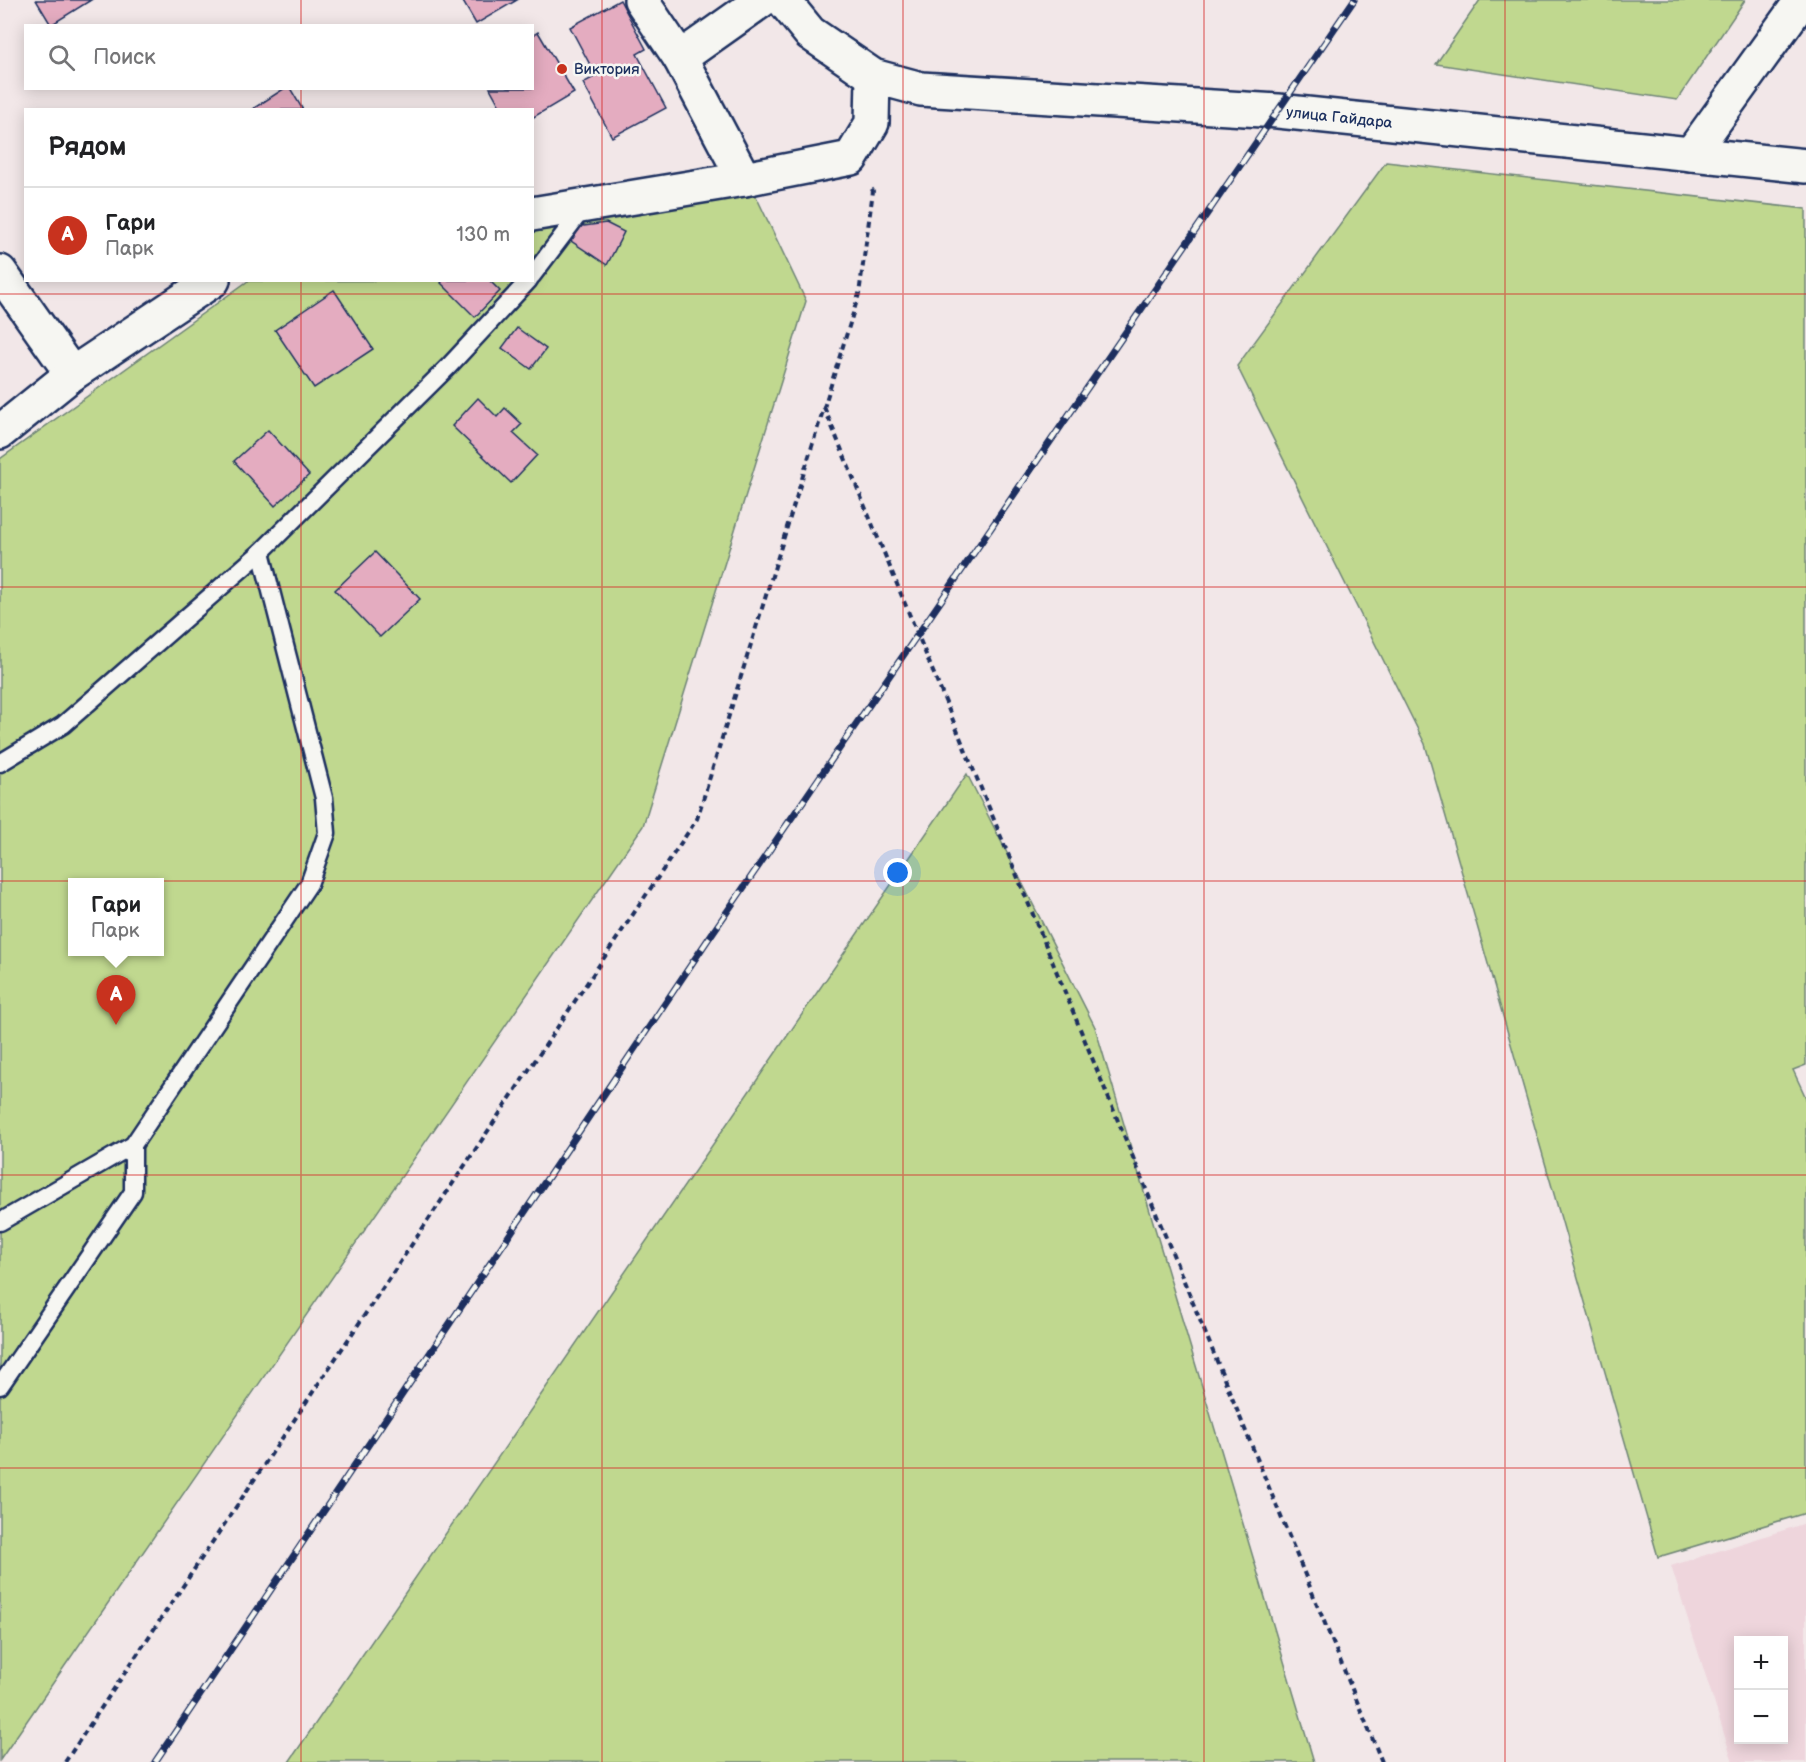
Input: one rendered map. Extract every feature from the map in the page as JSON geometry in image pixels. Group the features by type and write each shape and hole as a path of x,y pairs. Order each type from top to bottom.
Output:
{"street":[{"path":"641,0 680,58 744,179"},
{"path":"680,58 762,0"},
{"name":"улица Гайдара","path":"783,0 810,33 873,76 921,89 1278,111 1806,166"},
{"path":"1691,154 1802,0"},
{"path":"534,214 744,179 851,158 872,123 873,76"},
{"path":"0,272 72,374"},
{"path":"0,432 72,374 210,282"}],"lane":[{"path":"534,273 586,205"},
{"path":"0,763 63,725 261,552 449,366 527,282"},
{"path":"0,1222 133,1145 309,884 327,833 324,798 261,552"},
{"path":"0,1386 133,1192 133,1145"}],"path":[{"path":"65,1762 697,819 859,294 873,191 851,158"},
{"path":"824,407 1382,1762"}],"shaded area":[{"path":"1806,1523 1806,1762 1733,1762 1671,1566"}],"green space":[{"path":"1480,0 1745,0 1677,100 1436,64"},
{"path":"1386,162 1806,209 1806,1065 1793,1070 1806,1098 1806,1513 1658,1557 1425,744 1237,366"},
{"path":"755,194 806,301 643,826 0,1760 0,459 247,282 534,282 534,232"},
{"path":"967,774 1095,1027 1314,1762 289,1762"}],"building":[{"path":"36,0 91,0 53,24 50,24"},
{"path":"462,0 517,0 476,24"},
{"path":"620,0 646,49 637,54 666,108 612,137 583,83 596,76 570,27"},
{"path":"538,32 574,93 534,117 534,108 501,108 491,90 534,90 534,35"},
{"path":"282,90 291,90 302,108 254,108"},
{"path":"606,223 624,232 607,265 571,241 582,225"},
{"path":"491,282 500,291 475,317 441,283"},
{"path":"334,290 373,349 314,388 275,330"},
{"path":"517,328 546,349 531,369 502,348"},
{"path":"478,398 497,417 505,408 522,424 513,433 537,455 511,483 452,426"},
{"path":"268,430 309,475 275,506 234,461"},
{"path":"375,552 420,599 380,637 335,590"}],"railway":[{"path":"155,1762 709,938 1354,0"}],"place":[{"name":"Виктория","path":"562,69"},
{"name":"Гари","path":"116,1025"}]}
